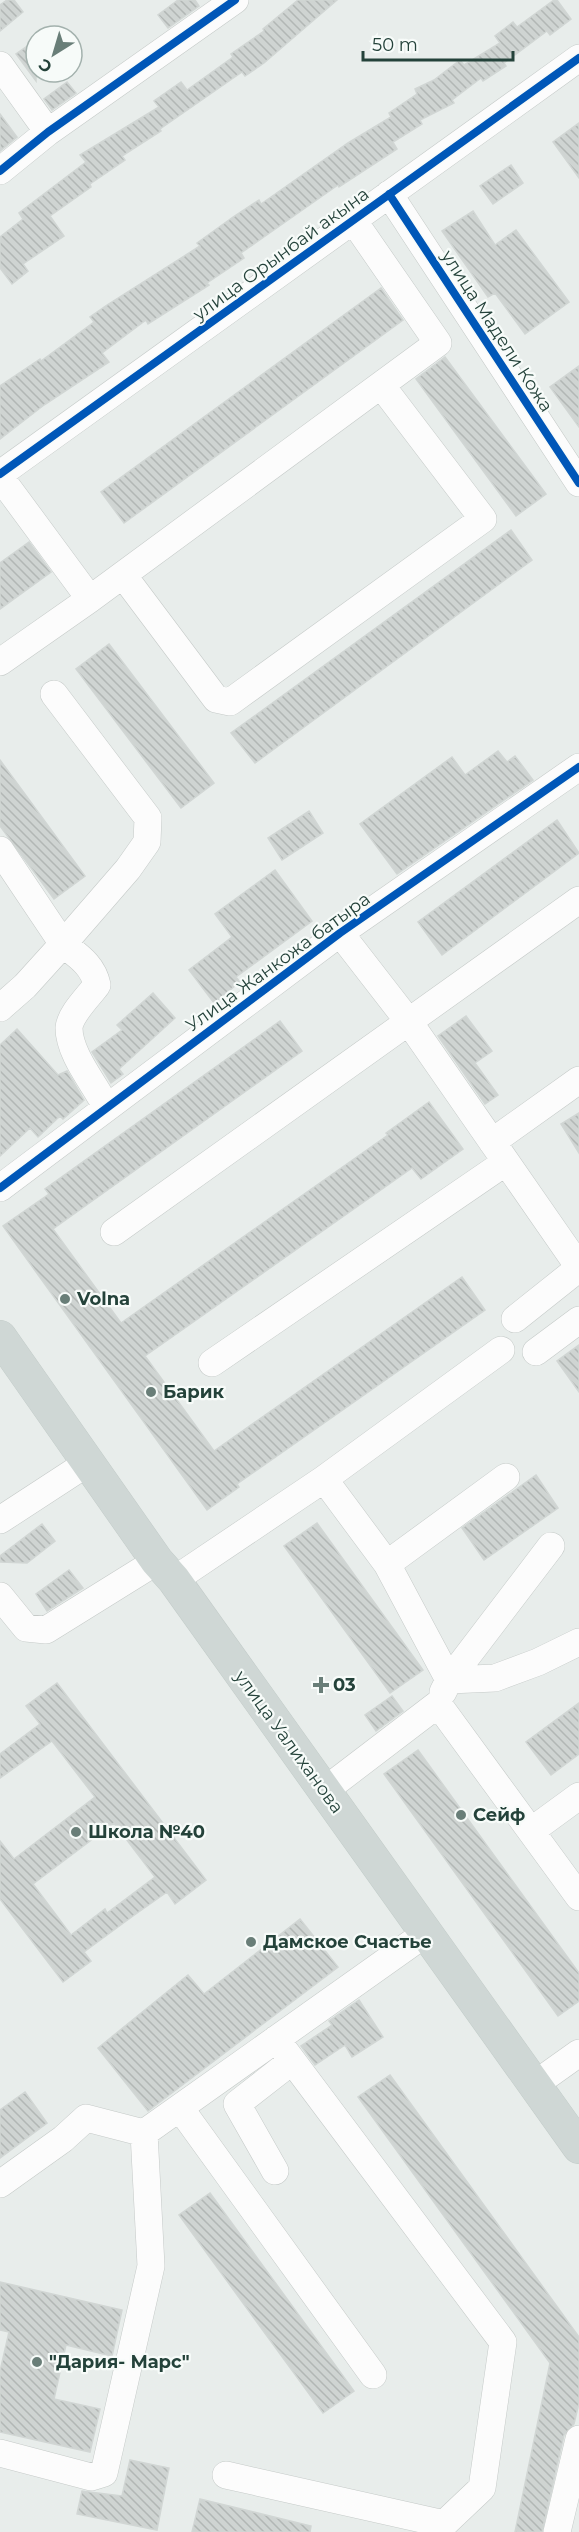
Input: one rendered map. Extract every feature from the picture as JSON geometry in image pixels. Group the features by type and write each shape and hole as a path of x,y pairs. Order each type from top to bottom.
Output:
{"main road":[{"name":"улица Уалиханова","path":"0,1337 579,2148"}],"street":[{"path":"0,171 48,132 232,1"},
{"name":"улица Орынбай акына","path":"0,475 579,58"},
{"path":"0,65 48,132"},
{"name":"улица Мадели Кожа","path":"389,194 579,483"},
{"path":"0,662 123,575 438,342 353,220"},
{"path":"123,575 216,699 230,702 483,519 381,385"},
{"path":"0,475 90,599"},
{"path":"0,1008 25,986 63,944 128,869 147,842 148,818 54,694"},
{"name":"Улица Жанкожа батыра","path":"0,1188 340,933 575,777"},
{"path":"0,850 63,944 88,964 96,976 98,985 73,1017 69,1028 75,1052 100,1096"},
{"path":"114,1232 579,900"},
{"path":"340,933 409,1022 579,1268 515,1319"},
{"path":"212,1363 499,1152 579,1080"},
{"path":"536,1352 579,1320"},
{"path":"0,1596 26,1628 46,1630 165,1571 324,1479 501,1350"},
{"path":"0,1520 89,1461"},
{"path":"387,1564 506,1476"},
{"path":"324,1479 387,1564 443,1692 531,1831 579,1897"},
{"path":"324,1791 443,1692 551,1546"},
{"path":"443,1692 495,1678 538,1662 579,1642"},
{"path":"531,1831 579,1796"},
{"path":"0,2184 63,2139 86,2118 144,2133 426,1933"},
{"path":"226,2475 444,2524 482,2488 503,2342 276,2039"},
{"path":"534,2085 579,2053"},
{"path":"275,2171 237,2104 292,2061"},
{"path":"180,2108 373,2375"},
{"path":"0,2453 92,2477 104,2473 151,2266 144,2133"},
{"path":"558,2532 579,2439"}],"building":[{"path":"7,0 14,0 23,12 0,31 0,5"},
{"path":"178,0 195,0 199,6 168,28 158,15"},
{"path":"298,0 337,0 264,63 245,76 242,72 160,129 161,131 122,156 125,160 50,216 64,236 23,264 28,271 12,284 0,268 0,237 23,219 19,213 86,162 80,155 159,107 154,101 181,82 187,90 233,57 231,54 264,31 263,29"},
{"path":"557,0 571,19 550,35 547,31 504,63 506,66 483,81 481,78 452,100 454,103 420,120 422,124 393,142 397,149 339,187 338,185 241,253 244,258 207,283 209,285 148,324 146,320 102,353 109,362 44,405 0,439 0,386 40,359 41,361 94,322 90,317 107,305 200,246 197,243 233,217 259,200 261,204 348,143 391,117 389,113 417,94 415,89 434,80 460,60 464,65 500,43 495,36 513,22 517,27"},
{"path":"24,48 24,65 16,54"},
{"path":"64,84 69,84 76,93 52,110 44,99"},
{"path":"0,114 17,137 0,151"},
{"path":"579,123 579,178 553,142"},
{"path":"511,165 523,183 493,204 480,186"},
{"path":"473,211 495,245 516,230 569,302 525,334 495,293 488,297 442,231"},
{"path":"381,288 403,320 124,523 101,492"},
{"path":"445,357 546,494 516,516 416,379"},
{"path":"579,366 579,427 550,387"},
{"path":"511,530 532,560 255,763 231,733"},
{"path":"29,542 51,572 0,609 0,563"},
{"path":"109,644 214,783 181,808 76,669"},
{"path":"498,751 507,762 515,756 533,780 397,874 360,824 452,757 465,775"},
{"path":"0,760 85,876 54,899 0,826"},
{"path":"309,811 323,833 282,860 268,838"},
{"path":"557,820 579,853 442,955 418,922"},
{"path":"275,870 312,921 236,977 240,982 214,1003 189,970 232,937 215,914"},
{"path":"153,993 175,1018 119,1069 123,1074 111,1083 92,1052 122,1030 117,1025"},
{"path":"466,1016 492,1051 475,1063 498,1095 485,1104 438,1036"},
{"path":"280,1021 302,1051 53,1229 121,1323 388,1135 386,1133 429,1102 463,1149 421,1179 412,1168 145,1356 214,1451 462,1277 485,1310 237,1484 239,1487 207,1510 3,1226 49,1194 45,1189"},
{"path":"17,1029 58,1075 67,1071 84,1100 63,1119 60,1116 38,1137 30,1128 0,1156 0,1045"},
{"path":"579,1113 579,1153 561,1124"},
{"path":"579,1345 579,1392 557,1361"},
{"path":"536,1475 558,1508 484,1560 462,1528"},
{"path":"317,1523 423,1670 390,1693 284,1546"},
{"path":"42,1524 55,1541 27,1563 0,1562 0,1556"},
{"path":"69,1570 83,1588 47,1611 36,1594"},
{"name":"Школа №40","path":"57,1683 206,1880 175,1904 167,1892 133,1916 84,1952 91,1961 63,1982 0,1899 0,1841 14,1859 95,1797 52,1741 0,1778 0,1754 40,1724 26,1706","holes":["114,1823 155,1877 107,1913 105,1909 71,1935 33,1884"]},
{"path":"392,1696 403,1711 376,1731 365,1715"},
{"path":"579,1703 579,1754 551,1775 526,1742"},
{"path":"418,1750 579,1973 579,2001 558,2016 384,1774"},
{"path":"300,1919 338,1967 148,2111 98,2048 188,1975 204,1994"},
{"path":"359,2000 383,2037 352,2057 345,2045 315,2065 301,2046 332,2025 329,2021"},
{"path":"390,2075 579,2337 579,2403 574,2424 564,2435 542,2532 515,2532 550,2363 358,2097"},
{"path":"25,2092 47,2123 0,2158 0,2110"},
{"path":"210,2193 354,2391 323,2413 179,2215"},
{"path":"0,2282 122,2310 112,2356 66,2345 54,2399 100,2409 90,2452 0,2432 0,2371 9,2332 0,2330"},
{"path":"130,2460 169,2468 157,2530 77,2514 82,2491 122,2496"},
{"path":"200,2499 311,2526 310,2532 192,2532"}],"cycle path":[{"path":"0,171 48,132 235,0"},
{"path":"0,474 579,58"},
{"path":"389,194 579,483"},
{"path":"0,1188 340,933 579,767"}],"place":[{"name":"Volna","path":"65,1299"},
{"name":"Барик","path":"151,1392"},
{"name":"03","path":"321,1685"},
{"name":"Сейф","path":"461,1815"},
{"name":"Школа №40","path":"76,1832"},
{"name":"Дамское Счастье","path":"251,1942"},
{"name":"\"Дария- Марс\"","path":"37,2362"}]}
